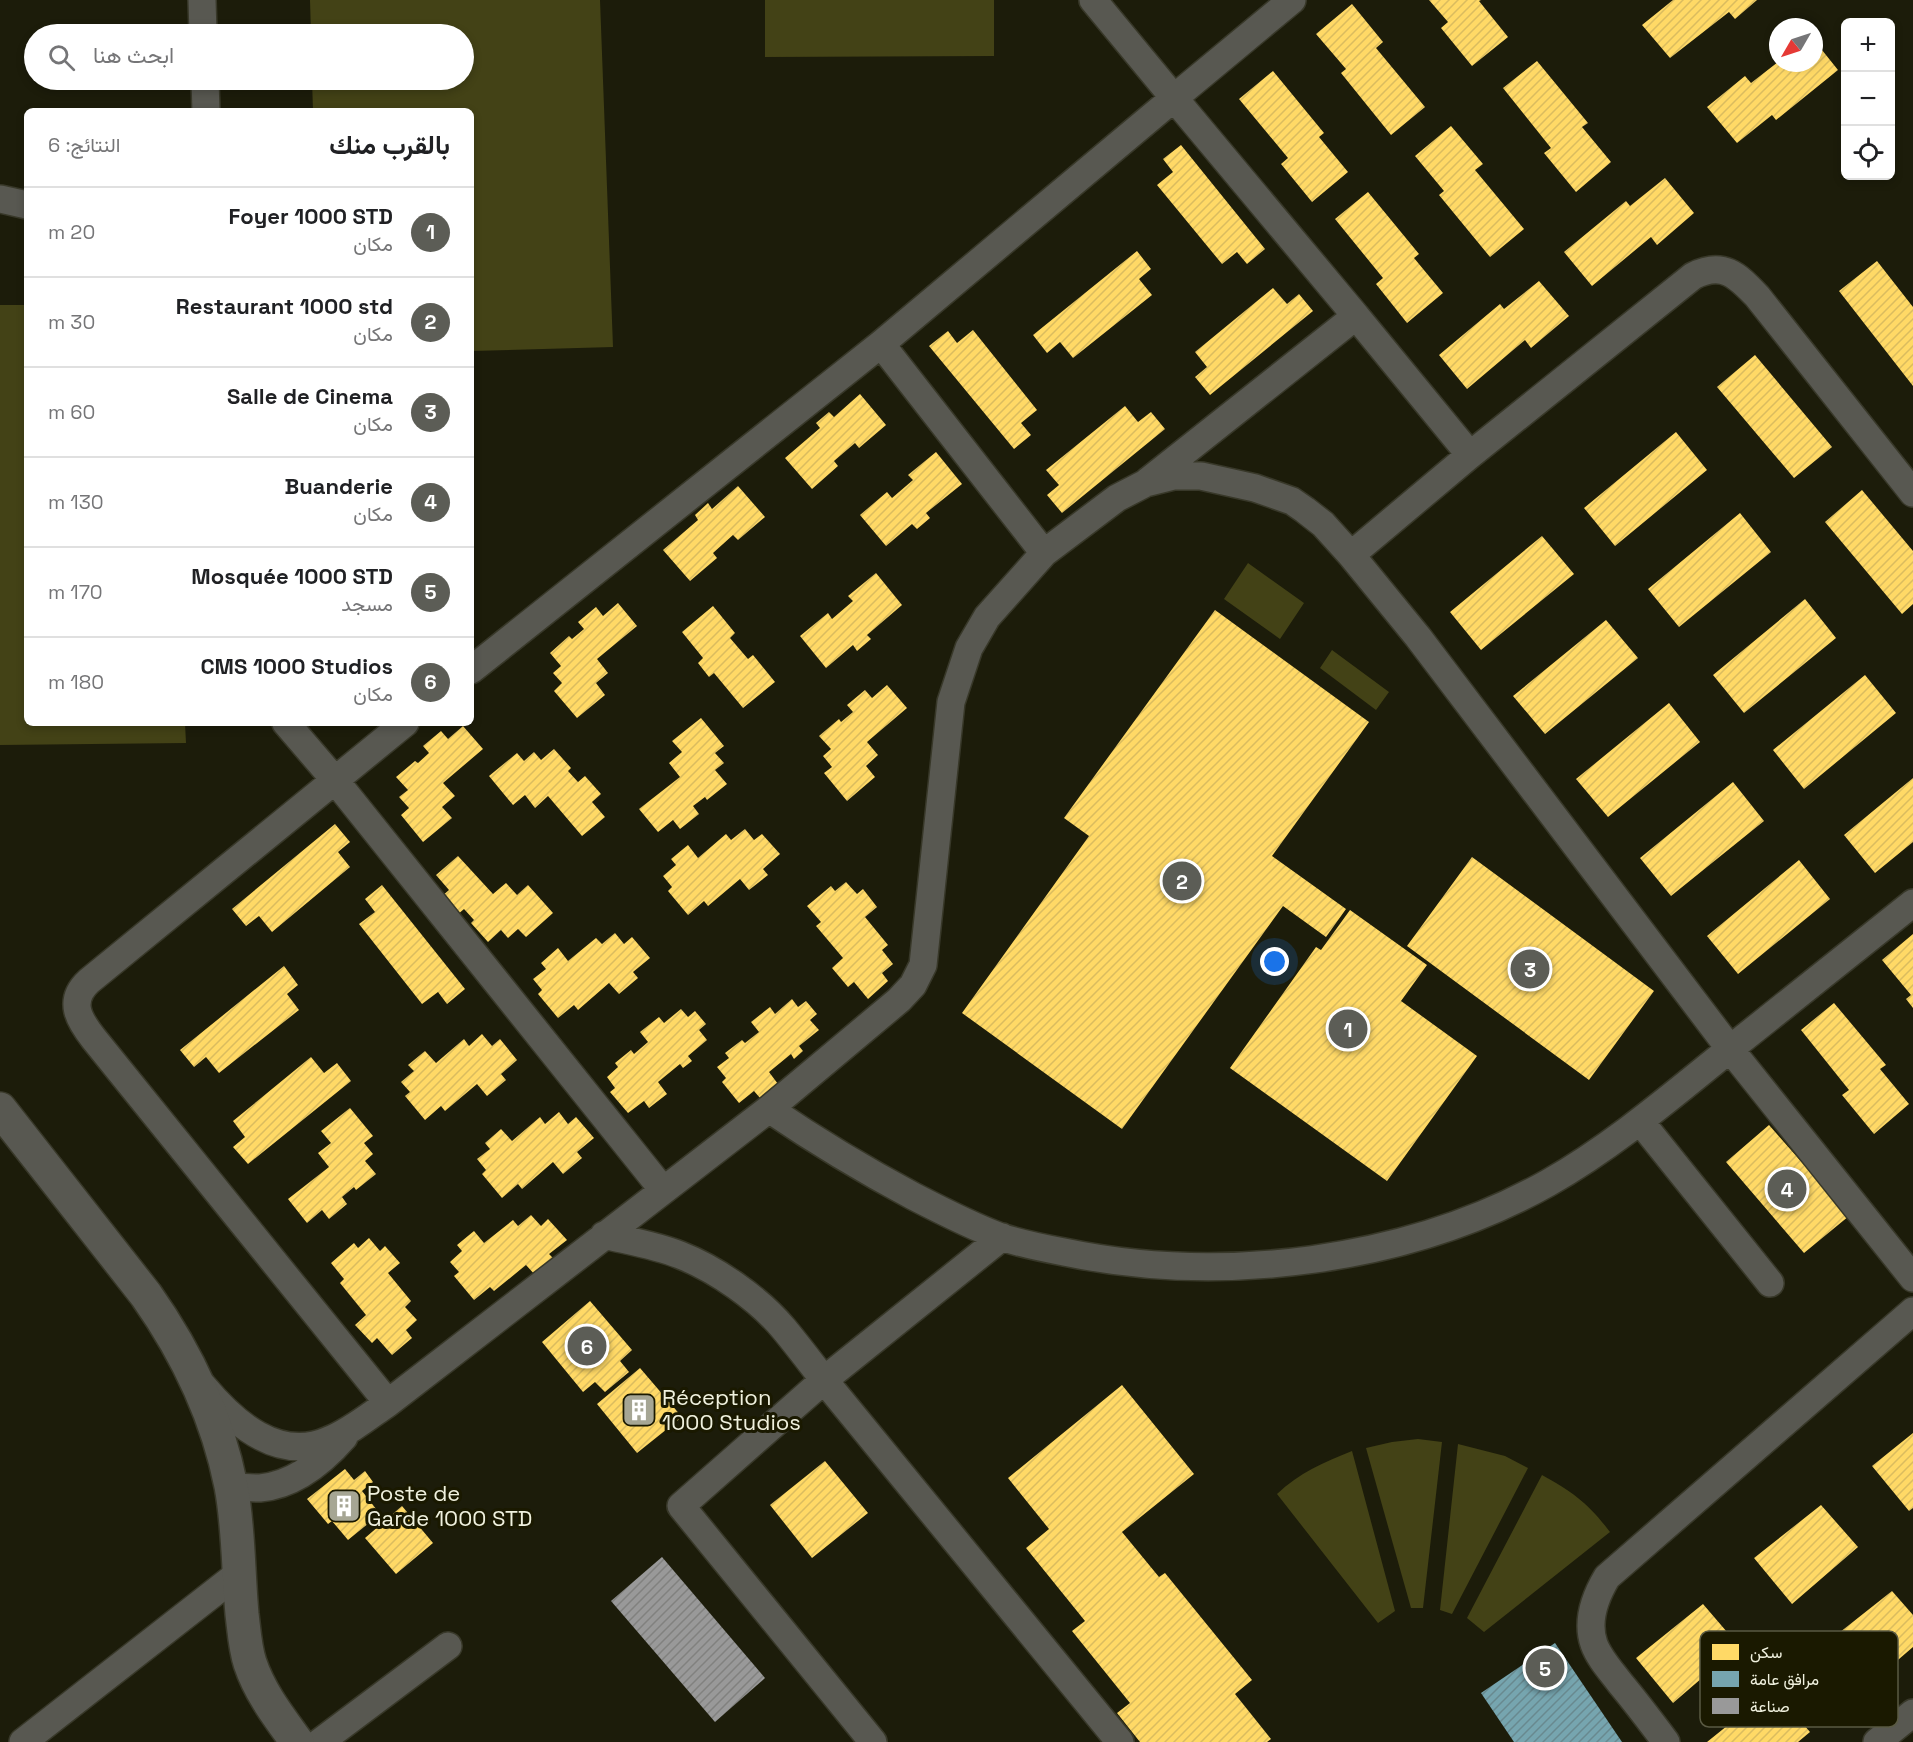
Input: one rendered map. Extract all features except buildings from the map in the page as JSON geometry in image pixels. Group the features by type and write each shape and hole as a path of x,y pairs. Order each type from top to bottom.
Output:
{"street":[{"path":"202,0 203,24"},
{"path":"1093,0 1470,455"},
{"path":"474,668 880,344 1292,0"},
{"path":"205,90 206,108"},
{"path":"0,199 24,204"},
{"path":"1351,555 1470,455 1693,276 1715,269 1733,275 1757,296 1913,493"},
{"path":"196,1378 220,1407 236,1421 261,1438 283,1446 304,1447 328,1441 351,1429 388,1403 769,1109 899,1000 913,985 923,964 950,712 958,677 969,648 987,617 1044,553 1117,498 1146,483 1356,316"},
{"path":"880,344 1044,553"},
{"path":"1146,483 1174,476 1201,476 1255,488 1292,501 1323,524 1418,637 1730,1049 1913,1278"},
{"path":"289,726 663,1190"},
{"path":"388,1403 94,1039 81,1020 77,1007 82,987 401,726"},
{"path":"769,1109 808,1136 867,1171 951,1216 1002,1237 1080,1256 1162,1266 1255,1265 1377,1248 1449,1228 1550,1182 1640,1121 1913,903"},
{"path":"0,1108 146,1295 164,1320 196,1378 223,1449 231,1487 237,1528 238,1574 250,1663 266,1699 297,1742"},
{"path":"1640,1121 1770,1283"},
{"path":"604,1235 671,1252 714,1272 749,1296 783,1327 1120,1742"},
{"path":"873,1742 681,1506 824,1380 1002,1237"},
{"path":"1666,1742 1604,1662 1594,1644 1591,1626 1592,1608 1598,1592 1607,1577 1913,1311"},
{"path":"231,1487 262,1488 300,1474 329,1455 351,1429"},
{"path":"23,1742 238,1574"},
{"path":"320,1742 448,1646"},
{"path":"1898,1725 1913,1713"},
{"path":"1877,1742 1896,1727"}],"shaded area":[{"path":"310,0 600,0 613,347 474,351 474,108 313,108 312,90 474,90 474,24 311,24"},
{"path":"765,0 994,0 994,56 765,57"},
{"path":"0,305 24,305 24,726 185,726 186,743 0,745"},
{"path":"1248,563 1304,603 1280,639 1224,599"},
{"path":"1332,650 1389,692 1376,710 1320,668"},
{"path":"1418,1439 1442,1442 1423,1608 1411,1608 1366,1448"},
{"path":"1458,1444 1505,1456 1528,1468 1452,1614 1440,1610"},
{"path":"1352,1451 1395,1611 1378,1623 1277,1494 1312,1469"},
{"path":"1542,1475 1580,1499 1610,1532 1484,1632 1467,1618"}],"place":[{"name":"Restaurant 1000 std","path":"1182,881"},
{"name":"Salle de Cinema","path":"1530,969"},
{"name":"Foyer 1000 STD","path":"1348,1029"},
{"name":"Buanderie","path":"1787,1189"},
{"name":"CMS 1000 Studios","path":"587,1346"},
{"name":"Réception 1000 Studios","path":"639,1410"},
{"name":"Poste de Garde 1000 STD","path":"344,1506"},
{"name":"Mosquée 1000 STD","path":"1545,1668"}]}
